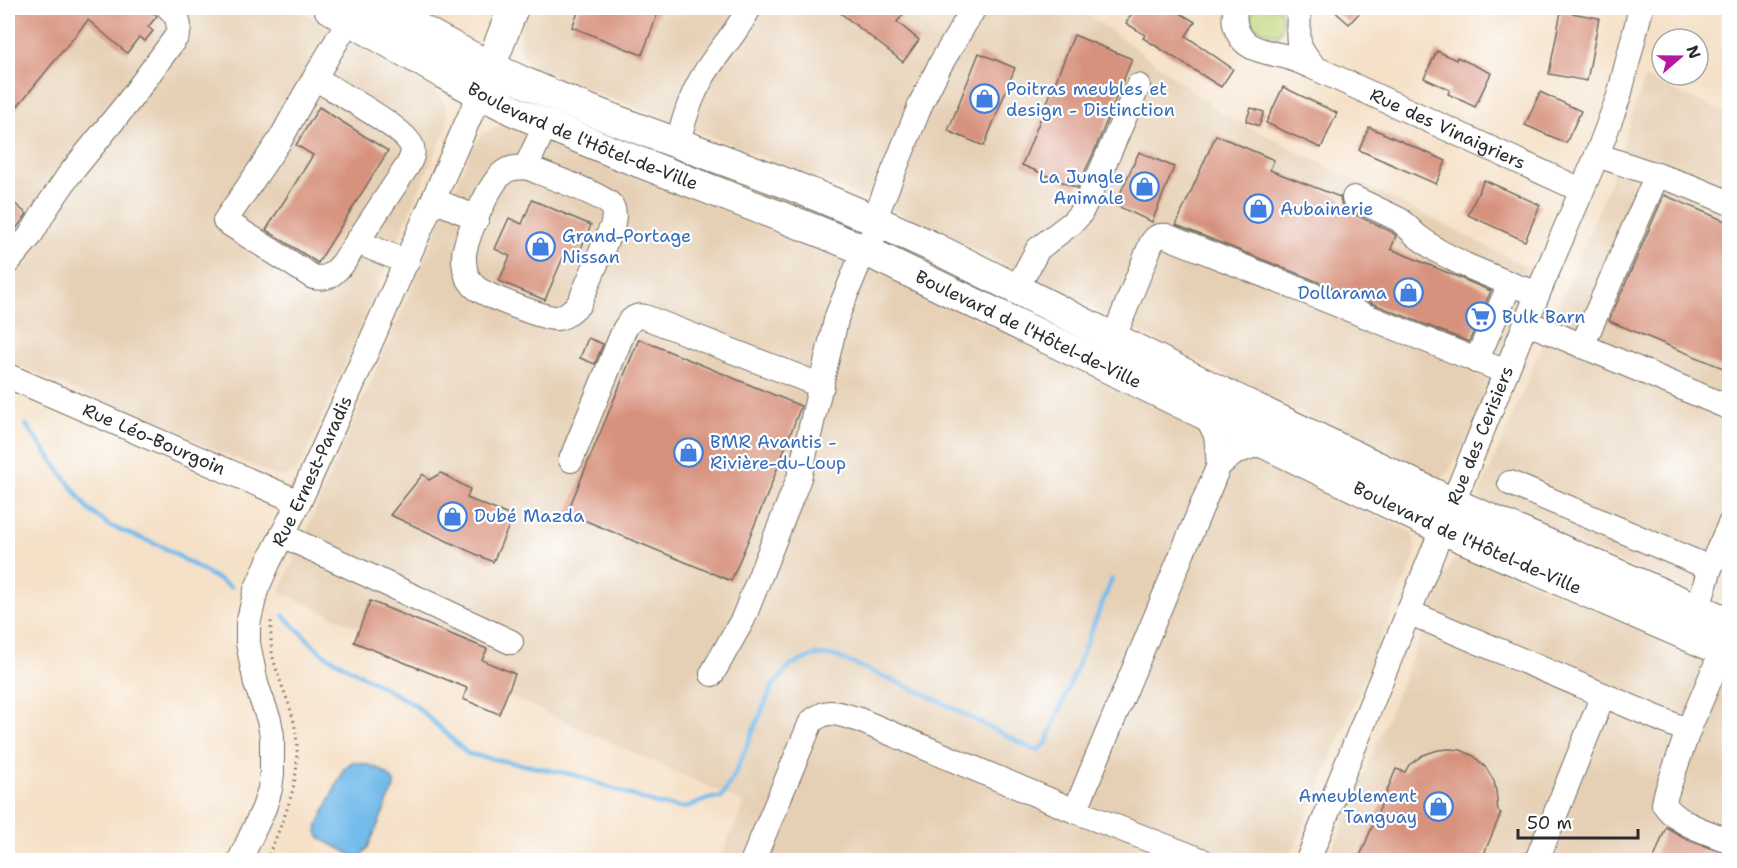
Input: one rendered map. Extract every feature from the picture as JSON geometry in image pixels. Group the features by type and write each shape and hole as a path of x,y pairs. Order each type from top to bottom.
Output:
{"main road":[{"name":"Boulevard de l'Hôtel-de-Ville","path":"383,8 546,124 864,250 1262,443 1448,516 1698,609 1727,642"},
{"path":"485,80 513,8"},
{"name":"Boulevard de l'Hôtel-de-Ville","path":"339,14 485,80 526,84 617,121 782,182 874,220 1017,288 1217,390 1448,516 1727,642"}],"street":[{"path":"8,262 30,236 69,175 129,101 180,31 174,12 169,8"},
{"path":"677,143 691,101 702,78 749,8"},
{"path":"874,220 921,101 974,8"},
{"name":"Rue des Vinaigriers","path":"1236,8 1235,25 1246,44 1315,68 1581,190"},
{"path":"1298,8 1299,42 1303,53 1315,68"},
{"name":"Rue des Cerisiers","path":"1308,861 1526,322 1597,155 1618,96 1641,8"},
{"path":"315,78 398,129 408,140 412,150 408,165 343,263 332,275 323,279 314,277 225,221 280,140 315,78 339,14"},
{"name":"Rue Ernest-Paradis","path":"240,861 270,789 273,751 269,720 251,665 248,624 252,605 259,583 299,502 485,80"},
{"path":"1017,288 1038,249 1080,214 1138,86"},
{"path":"526,168 546,124"},
{"path":"412,150 449,166"},
{"path":"1597,155 1696,188 1730,203"},
{"path":"513,168 526,168 598,196 610,204 614,212 613,224 579,304 570,313 558,318 540,316 476,288 468,277 464,251 494,183 503,172 513,168"},
{"path":"1582,346 1657,175"},
{"path":"1354,198 1400,220 1417,236 1456,260 1510,284 1538,293"},
{"path":"434,200 477,218"},
{"path":"1113,337 1151,244 1159,235 1506,372"},
{"path":"712,674 743,619 799,478 838,312 871,238 879,236 978,282 1056,308"},
{"path":"357,242 406,262"},
{"path":"1476,361 1510,284"},
{"path":"571,460 624,330 630,320 635,317 645,317 822,386"},
{"path":"1526,322 1730,408"},
{"name":"Rue Léo-Bourgoin","path":"8,376 299,502"},
{"path":"1076,811 1219,465 1215,435 1207,417"},
{"path":"1219,465 1236,452 1262,443"},
{"path":"1510,483 1710,568"},
{"path":"1698,609 1710,568 1730,524"},
{"path":"282,535 511,642"},
{"path":"1408,612 1688,731"},
{"path":"1727,642 1688,731 1664,804 1677,818 1730,841"},
{"path":"1537,861 1603,695"},
{"path":"753,861 812,722 819,715 830,712 857,719 1201,861"}],"shaded area":[{"path":"8,8 297,8 358,46 434,88 443,100 448,114 446,128 303,461 295,471 285,476 276,476 8,361"},
{"path":"528,8 1078,8 1223,114 1534,270 1538,293 1506,372 1448,473 1436,479 903,215 806,173 544,72 531,65 521,49 519,40"},
{"path":"1644,78 1650,81 1650,87 1665,87 1729,114 1729,608 1483,504 1479,496 1618,160"},
{"path":"502,125 514,126 881,272 1412,533 1417,551 1289,860 720,860 744,803 280,592 471,151 482,134"},
{"path":"1464,555 1729,665 1729,860 1329,860 1451,563"}],"green space":[{"path":"1254,8 1279,8 1282,22 1278,35 1261,30 1253,24 1251,14"}],"water":[{"path":"352,762 375,768 394,782 394,787 368,847 360,857 321,839 317,831 344,769"}],"building":[{"path":"8,8 147,8 157,16 148,27 153,31 145,41 139,37 127,53 88,20 8,118"},
{"path":"580,8 660,8 642,55 572,27"},
{"path":"834,8 908,8 897,22 919,40 903,62"},
{"path":"1135,8 1172,8 1195,22 1186,36 1233,69 1221,87 1143,38 1145,35 1126,23"},
{"path":"1331,8 1364,8 1349,24"},
{"path":"1561,11 1599,18 1587,81 1549,74"},
{"path":"1074,35 1132,59 1077,188 1022,165"},
{"path":"1437,51 1456,60 1457,57 1491,73 1475,107 1448,94 1450,90 1424,78"},
{"path":"979,53 1015,68 984,146 948,131"},
{"path":"1283,87 1337,113 1321,148 1266,123"},
{"path":"1540,92 1581,111 1566,143 1525,125"},
{"path":"319,107 388,151 318,263 266,230 313,155 296,145"},
{"path":"1251,108 1264,112 1259,126 1246,121"},
{"path":"1369,127 1446,161 1436,184 1359,150"},
{"path":"1216,135 1274,160 1270,170 1340,197 1342,206 1347,211 1396,236 1391,249 1491,291 1469,342 1176,225"},
{"path":"1139,152 1174,167 1152,222 1115,205"},
{"path":"1484,180 1540,205 1525,241 1468,215"},
{"path":"1664,195 1730,223 1730,371 1609,321"},
{"path":"8,198 27,214 8,240"},
{"path":"532,200 591,225 576,260 564,255 545,300 499,281 510,256 495,249 509,218 522,224"},
{"path":"588,338 603,344 595,364 580,358"},
{"path":"639,339 801,406 731,581 567,513"},
{"path":"441,473 470,489 467,498 513,517 493,562 390,515 423,474 429,480"},
{"path":"370,601 487,649 482,660 515,674 499,714 463,699 467,688 354,642"},
{"name":"Ameublement Tanguay","path":"1449,749 1461,750 1474,756 1486,768 1494,781 1498,811 1501,813 1481,861 1358,861 1396,769 1405,772 1409,765 1423,755"},
{"path":"1666,827 1688,840 1730,855 1730,861 1653,861"}],"waterway":[{"path":"26,425 88,509 110,526 163,547 231,587"},
{"path":"283,615 322,653 415,705 468,754 575,775 656,804 684,808 711,798 721,798 734,776 772,687 791,665 815,655 835,656 925,694 1036,751 1046,744 1112,579"}],"place":[{"name":"Poitras meubles et design - Distinction","path":"985,99"},
{"name":"La Jungle Animale","path":"1145,187"},
{"name":"Aubainerie","path":"1259,209"},
{"name":"Grand-Portage Nissan","path":"541,246"},
{"name":"Dollarama","path":"1408,293"},
{"name":"Bulk Barn","path":"1481,317"},
{"name":"BMR Avantis - Rivière-du-Loup","path":"689,452"},
{"name":"Dubé Mazda","path":"453,516"},
{"name":"Ameublement Tanguay","path":"1438,806"}]}
